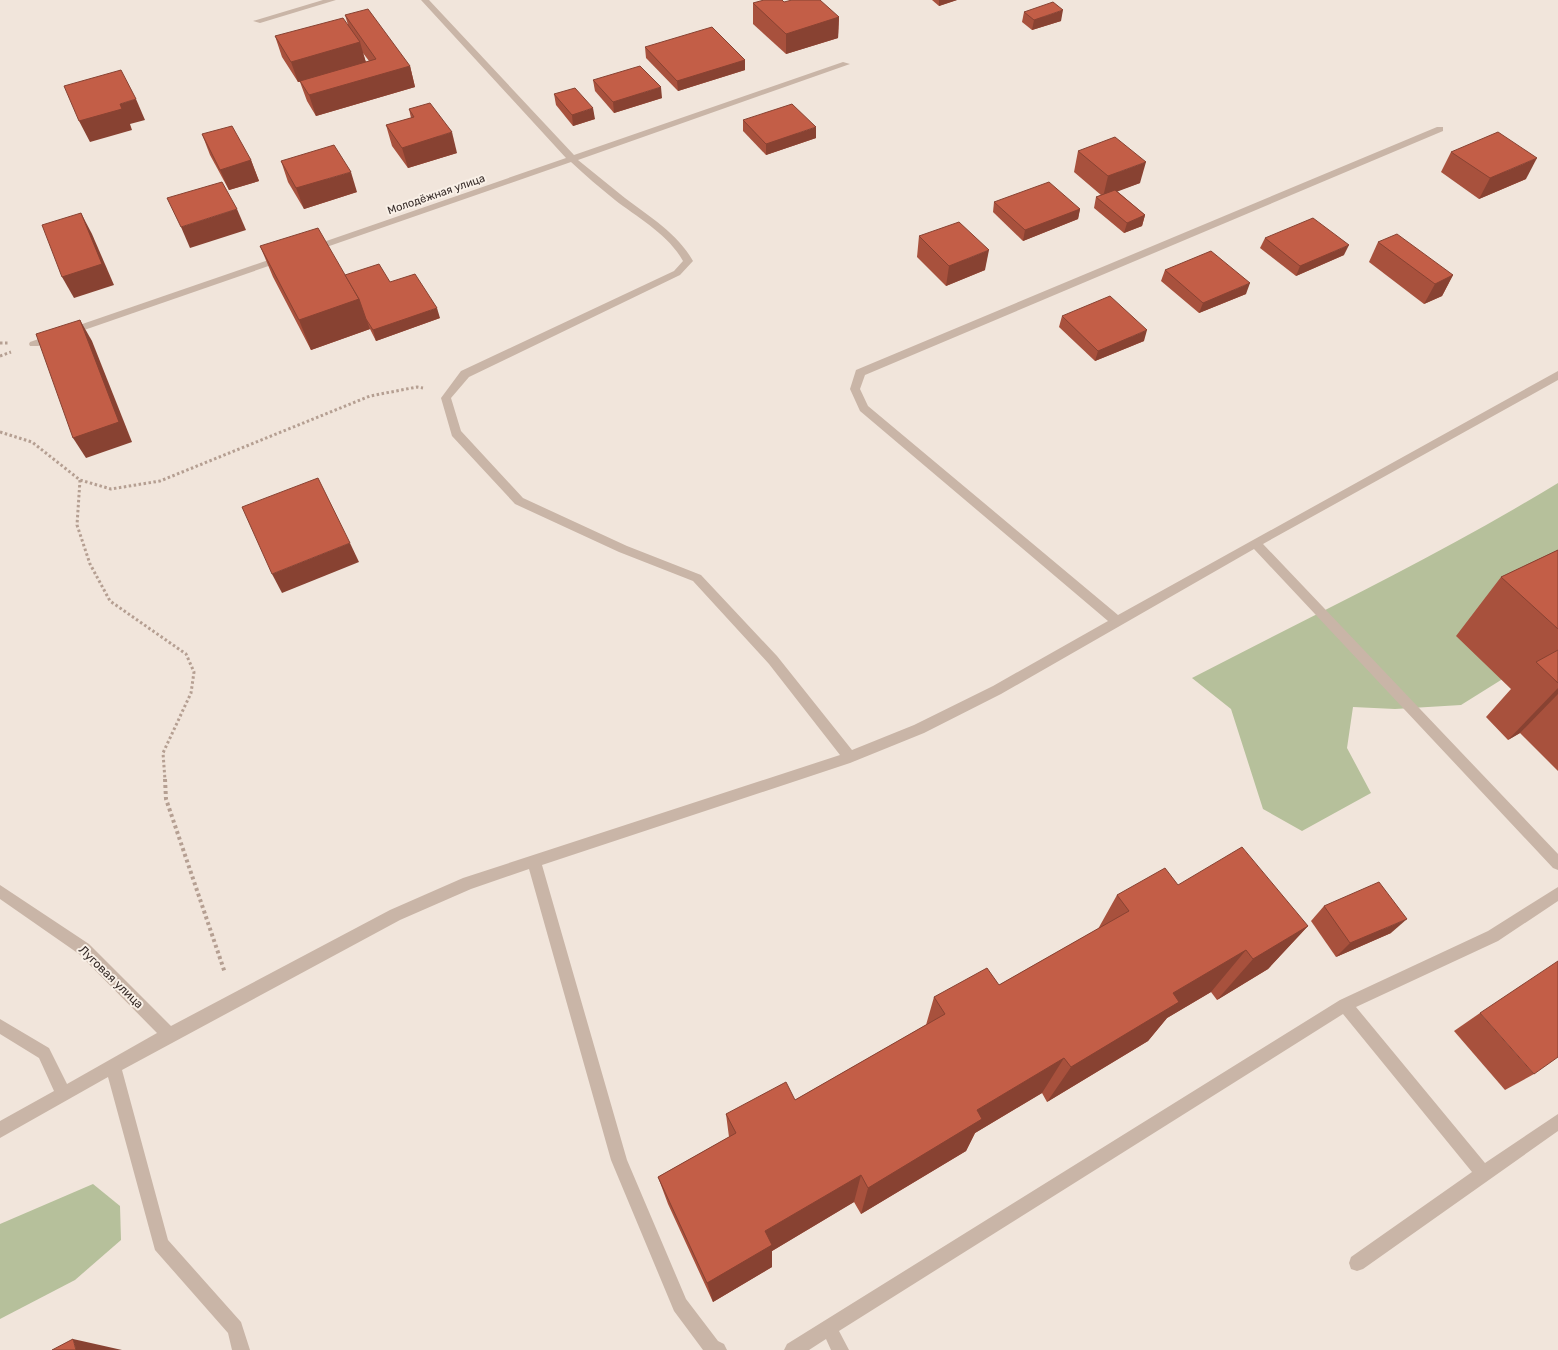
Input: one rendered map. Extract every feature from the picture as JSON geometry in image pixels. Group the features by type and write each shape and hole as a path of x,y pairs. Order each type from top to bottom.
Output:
{"street":[{"path":"257,21 332,0"},
{"path":"425,0 572,159 617,197 661,229 682,250 688,262 678,272 465,374 446,398 456,433 519,502 623,549 697,578 773,660 850,758"},
{"name":"Молодёжная улица","path":"34,344 846,64"},
{"path":"1117,622 864,408 855,389 860,373 1440,129"},
{"path":"0,1130 169,1035 395,915 468,883 850,758 919,729 997,690 1558,375"},
{"path":"1256,543 1558,864"},
{"path":"534,861 619,1160 680,1305 712,1348 718,1350"},
{"name":"Луговая улица","path":"0,891 84,949 169,1035"},
{"path":"793,1350 1345,1005 1493,936 1558,893"},
{"path":"1345,1005 1484,1174"},
{"path":"0,1026 44,1054 64,1095"},
{"path":"113,1066 161,1244 235,1328 241,1350"},
{"path":"1357,1263 1558,1122"},
{"path":"829,1328 840,1350"}],"path":[{"path":"0,432 32,442 80,480 111,489 160,481 370,396 417,387 451,392"},
{"path":"80,480 77,524 90,564 110,601 186,654 194,672 191,693 163,752 166,799 234,1001"}],"green space":[{"path":"1558,483 1558,654 1501,680 1461,705 1395,709 1353,707 1347,748 1371,793 1302,831 1263,809 1231,709 1192,678 1377,584 1468,535"},
{"path":"93,1184 120,1206 121,1240 75,1280 0,1319 0,1224"}],"building":[{"path":"764,0 782,0 784,2 792,0 820,0 839,17 786,34 753,3"},
{"path":"1053,2 1063,10 1034,20 1024,12"},
{"path":"368,9 410,66 309,95 300,81 376,59 345,15"},
{"path":"343,18 360,42 291,62 275,36"},
{"path":"712,27 745,60 677,81 645,47"},
{"path":"640,66 661,87 613,102 593,80"},
{"path":"121,70 136,99 120,104 122,109 79,121 64,86"},
{"path":"575,88 593,108 572,115 554,94"},
{"path":"430,103 452,132 402,148 386,125 414,117 409,109"},
{"path":"792,104 816,127 766,144 743,120"},
{"path":"232,126 251,160 220,170 202,134"},
{"path":"1498,132 1537,158 1490,178 1451,152"},
{"path":"1115,137 1146,162 1108,176 1078,151"},
{"path":"334,145 351,172 296,188 281,161"},
{"path":"222,182 237,209 181,227 167,198"},
{"path":"1049,182 1080,209 1025,230 994,202"},
{"path":"1115,190 1145,215 1127,223 1096,197"},
{"path":"81,213 102,264 62,277 42,225"},
{"path":"1313,218 1349,245 1300,266 1265,238"},
{"path":"959,222 989,250 949,266 919,236"},
{"path":"318,228 359,299 299,320 260,246"},
{"path":"1397,234 1453,275 1435,284 1378,242"},
{"path":"1211,251 1250,283 1203,303 1165,270"},
{"path":"379,264 390,282 415,274 437,308 373,330 366,319 359,299 345,275"},
{"path":"1110,296 1147,330 1098,351 1062,316"},
{"path":"80,320 119,422 73,438 36,334"},
{"path":"318,478 350,543 272,574 242,507"},
{"path":"1558,550 1558,629 1501,577"},
{"path":"1558,650 1558,683 1536,662"},
{"path":"1242,847 1308,926 1253,959 1246,950 1173,993 1179,1002 1071,1067 1064,1058 977,1110 982,1119 868,1188 861,1175 765,1231 772,1245 707,1283 658,1177 736,1133 726,1114 786,1082 795,1100 945,1014 934,997 987,968 999,985 1129,911 1117,895 1165,868 1178,885"},
{"path":"1379,882 1407,919 1350,943 1324,906"},
{"path":"1558,961 1558,1057 1534,1074 1480,1013"},
{"path":"73,1339 76,1350 52,1350"}]}
